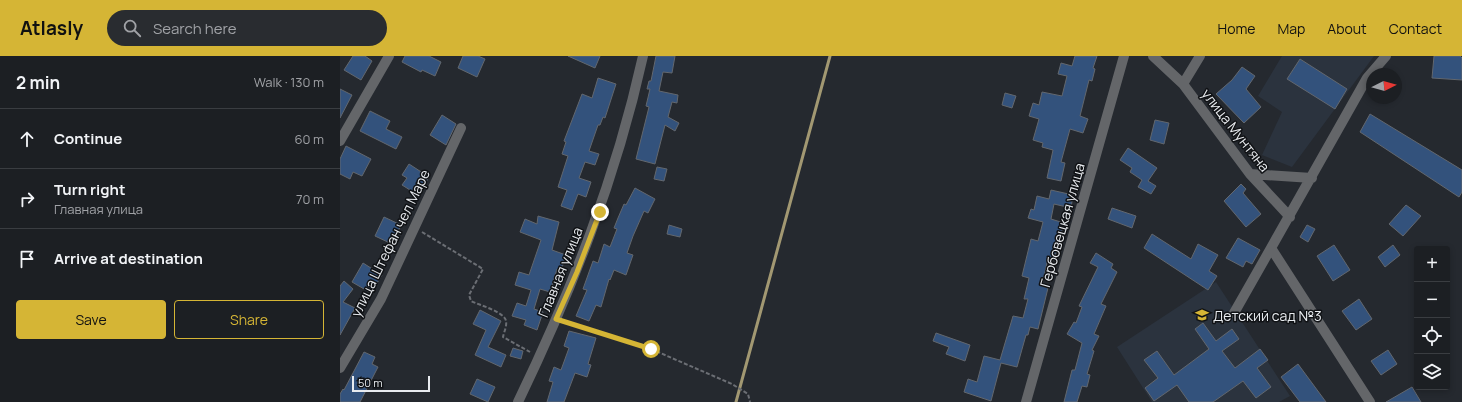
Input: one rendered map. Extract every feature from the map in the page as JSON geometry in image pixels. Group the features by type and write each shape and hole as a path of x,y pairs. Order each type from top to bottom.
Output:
{"street":[{"path":"340,141 389,56"},
{"name":"Главная улица","path":"518,402 577,272 616,161 633,102 643,56"},
{"name":"Гербовецкая улица","path":"1026,402 1124,56"},
{"path":"1153,56 1183,84"},
{"name":"улица Мунтяна","path":"1200,56 1183,84 1250,174 1290,217"},
{"path":"1234,313 1290,217 1367,78 1386,56"},
{"name":"улица Штефан чел Маре","path":"340,368 381,299 461,128"},
{"path":"1250,174 1312,178"},
{"path":"1271,248 1370,402"}],"path":[{"path":"414,228 483,269 469,295 471,301 500,314 505,318 506,323 503,337 539,358"},
{"path":"556,319 651,349 732,384 748,394 750,402"}],"shaded area":[{"path":"1282,56 1374,56 1292,167 1262,155 1282,112 1258,96"},
{"name":"Детский сад №3","path":"1216,282 1290,396 1279,402 1152,402 1117,347"}],"building":[{"path":"353,56 365,56 372,61 361,80 344,70"},
{"path":"405,56 429,56 441,62 435,76 422,70 421,72 402,62"},
{"path":"463,56 478,56 485,59 477,77 458,68"},
{"path":"568,56 600,56 595,68"},
{"path":"656,56 675,56 672,73 663,72 659,91 678,95 677,103 672,102 668,117 679,123 675,131 665,125 655,164 636,159 649,107 646,106 650,89 647,89 649,81 651,81"},
{"path":"1075,56 1097,56 1093,68 1095,69 1092,81 1089,80 1080,116 1088,119 1083,133 1070,129 1061,162 1065,163 1061,181 1047,178 1053,150 1042,147 1043,143 1033,140 1039,119 1029,116 1033,103 1039,105 1042,92 1062,96 1067,76 1058,74 1061,63 1072,66"},
{"path":"1434,56 1460,56 1462,58 1462,80 1432,78"},
{"path":"1300,59 1347,89 1335,109 1287,79"},
{"path":"1242,67 1255,76 1246,89 1261,107 1244,123 1216,94 1232,80"},
{"path":"598,78 616,84 605,118 603,117 600,125 598,125 589,151 599,154 595,165 585,162 579,178 591,182 586,197 578,194 572,210 561,206 567,190 558,187 568,156 562,154 566,142 564,141 582,94 592,98"},
{"path":"340,89 352,95 340,118"},
{"path":"1005,93 1016,96 1012,108 1002,105"},
{"path":"370,111 390,121 386,129 402,137 396,149 360,131"},
{"path":"1370,114 1462,170 1462,192 1459,197 1360,132"},
{"path":"442,115 456,124 446,145 430,135"},
{"path":"1155,120 1169,123 1164,144 1150,140"},
{"path":"346,146 371,159 362,176 353,172 350,179 340,174 340,159"},
{"path":"1128,148 1157,168 1148,181 1156,186 1151,194 1138,187 1142,180 1130,172 1132,168 1120,160"},
{"path":"409,164 429,177 418,195 402,185 407,178 402,175"},
{"path":"657,167 667,169 664,181 654,179"},
{"path":"1241,184 1246,189 1243,193 1261,214 1246,227 1224,201"},
{"path":"635,188 655,199 648,213 644,211 633,236 627,253 633,255 626,275 614,270 610,280 609,279 601,307 596,305 589,321 576,316 587,290 583,289 593,261 598,263 604,244 610,247 617,229 614,228 618,218 624,204 626,205"},
{"path":"1051,190 1073,195 1071,208 1054,204 1051,219 1064,223 1054,260 1048,258 1042,286 1048,288 1038,329 1030,327 1028,335 1026,335 1017,367 1001,363 991,401 964,392 968,379 977,382 984,356 1000,360 1013,316 1023,318 1028,299 1024,299 1029,278 1022,276 1031,239 1038,241 1043,222 1028,218 1031,209 1034,210 1037,196 1049,199"},
{"path":"1406,205 1421,216 1403,236 1389,224"},
{"path":"1112,208 1136,216 1132,228 1108,219"},
{"path":"538,216 559,222 552,250 566,255 561,271 557,269 550,292 540,289 534,309 543,312 537,330 524,325 526,320 512,316 517,303 526,306 531,290 515,285 519,272 529,275 541,240 520,232 525,219 537,224"},
{"path":"384,217 401,225 392,244 375,236"},
{"path":"669,225 682,229 680,237 667,234"},
{"path":"1307,225 1315,229 1308,242 1300,237"},
{"path":"1152,234 1191,259 1198,244 1218,255 1209,271 1217,276 1208,290 1144,248"},
{"path":"1238,238 1260,250 1252,264 1246,261 1243,267 1226,258"},
{"path":"1334,245 1350,270 1333,281 1317,256"},
{"path":"1393,245 1400,255 1385,267 1378,257"},
{"path":"1096,253 1113,264 1111,268 1117,272 1101,304 1106,306 1094,334 1099,336 1092,350 1094,351 1087,374 1090,375 1087,387 1082,386 1077,402 1064,402 1072,370 1075,370 1082,343 1067,334 1074,322 1076,323 1082,307 1079,306 1098,267 1090,263"},
{"path":"363,263 382,275 371,293 352,282"},
{"path":"344,281 353,289 343,302 355,308 340,335 340,286"},
{"path":"1359,299 1372,319 1356,330 1342,311"},
{"path":"480,310 501,321 488,347 506,355 501,367 475,355 486,330 473,324"},
{"path":"1203,323 1216,341 1232,329 1239,339 1222,351 1235,368 1260,349 1268,360 1257,368 1271,387 1256,398 1243,381 1213,402 1189,402 1177,385 1154,401 1145,388 1158,378 1144,360 1157,351 1174,375 1209,349 1195,329"},
{"path":"569,331 596,338 588,364 591,365 587,377 575,373 564,402 547,402 553,382 549,381 554,367 561,370 569,348 564,346"},
{"path":"936,333 970,345 965,361 946,354 949,347 933,341"},
{"path":"513,348 523,351 521,359 510,356"},
{"path":"1388,350 1397,364 1381,375 1371,361"},
{"path":"364,352 375,357 372,364 378,367 360,402 340,402 340,394 343,389 344,390"},
{"path":"1298,364 1326,402 1300,402 1281,377"},
{"path":"477,379 495,387 488,402 470,394"},
{"path":"1412,387 1421,402 1386,402"}],"waterway":[{"path":"736,402 830,56"}],"place":[{"name":"Детский сад №3","path":"1202,315"}],"route":[{"path":"600,212 577,272 556,319 574,326 651,349"}]}
